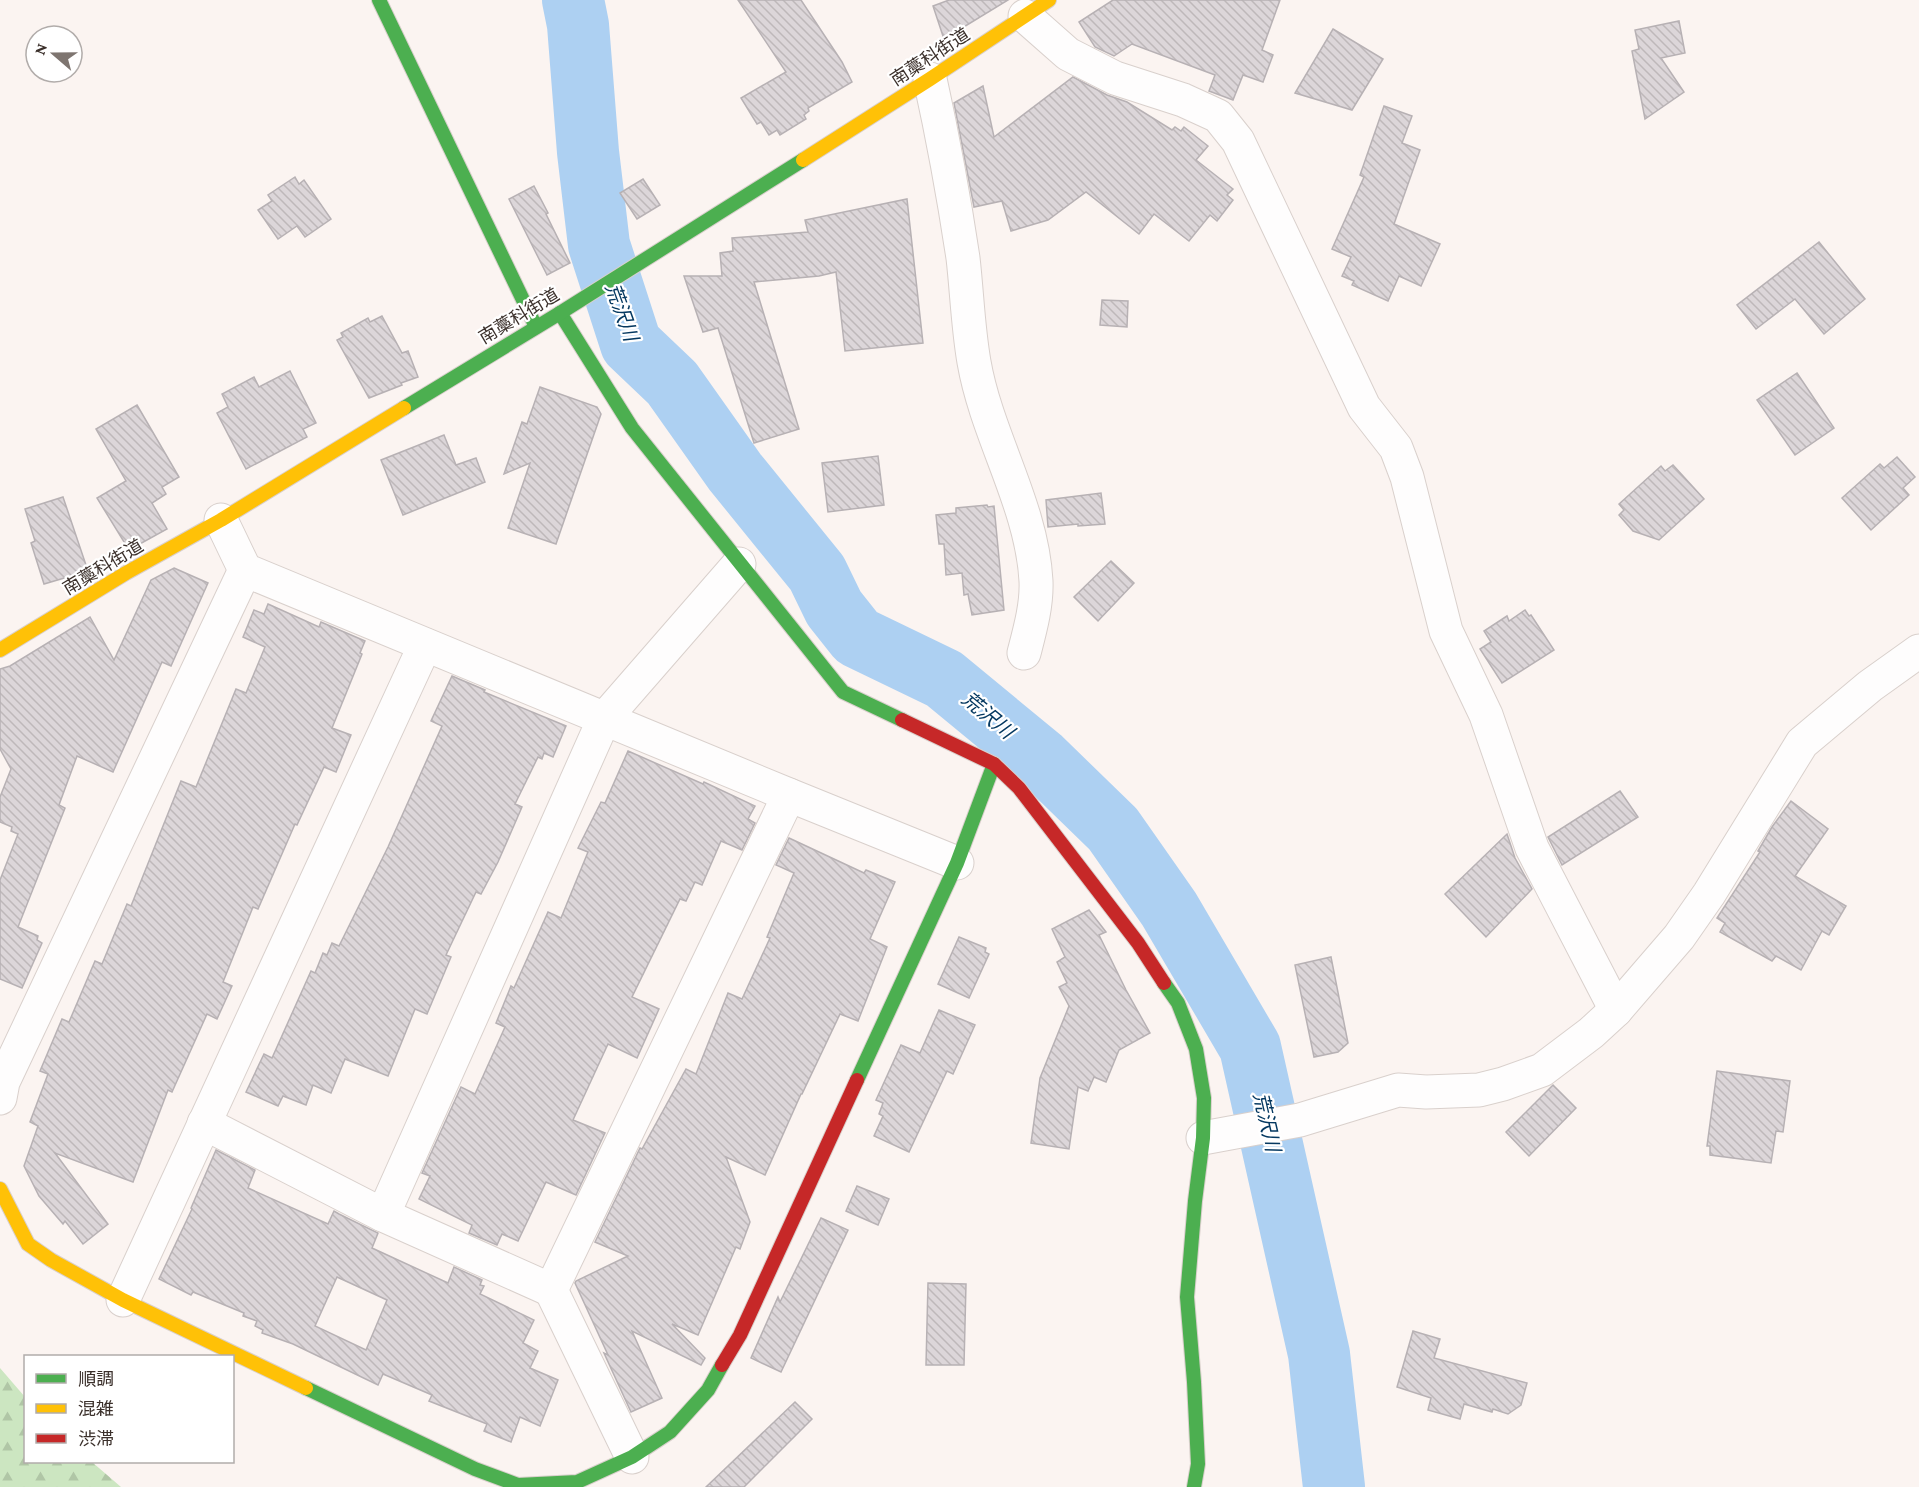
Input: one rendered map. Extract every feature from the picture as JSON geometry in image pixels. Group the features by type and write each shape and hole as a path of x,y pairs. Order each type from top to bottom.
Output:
{"street":[{"path":"379,0 536,327"},
{"path":"1037,8 1068,54 1115,78 1184,99 1218,116 1238,141 1364,407 1396,448 1407,477 1446,631 1486,715 1532,848 1616,1010"},
{"name":"南藁科街道","path":"0,650 126,573 221,520 560,313 930,79 1037,8"},
{"path":"930,79 946,151 963,259 974,363 986,413 1029,538 1036,581 1033,622 1024,653"},
{"path":"560,313 632,428 843,692 994,764 1019,788 1138,944 1178,1003 1196,1049 1213,1136 1187,1298 1198,1464 1194,1487"},
{"path":"221,520 245,570 957,863"},
{"path":"383,1215 604,719 739,564"},
{"path":"0,1098 3,1082 245,570"},
{"path":"123,1300 425,645"},
{"path":"1213,1136 1300,1120 1398,1090 1426,1092 1479,1090 1542,1070 1591,1033 1616,1010 1678,937 1709,894 1802,743 1870,686 1919,651"},
{"path":"0,1189 28,1244 51,1260 123,1300 475,1469 519,1485 577,1482 632,1457 670,1432 708,1390 740,1335 957,863 994,764"},
{"path":"551,1290 789,795"},
{"path":"204,1123 383,1215 551,1290 632,1457"}],"green space":[{"path":"0,1368 24,1396 24,1463 93,1463 121,1487 0,1487"}],"building":[{"path":"738,0 801,0 842,62 852,82 808,108 809,111 804,115 806,119 780,135 777,130 769,135 761,122 757,124 741,98 786,72"},
{"path":"949,0 1008,0 944,39 933,6"},
{"path":"1113,0 1280,0 1262,50 1273,55 1263,82 1243,75 1233,100 1209,91 1215,75 1132,44 1114,56 1095,47 1079,22"},
{"path":"1679,21 1685,53 1661,58 1684,92 1645,119 1632,51 1639,49 1635,30"},
{"path":"1333,29 1383,59 1352,110 1295,93"},
{"path":"1073,77 1107,95 1127,102 1172,130 1175,127 1181,131 1184,127 1208,146 1196,160 1233,189 1227,195 1233,200 1217,221 1210,215 1189,241 1154,214 1139,234 1086,192 1048,220 1011,231 1002,201 974,207 954,103 983,86 994,137"},
{"path":"1384,106 1412,116 1402,143 1420,150 1394,224 1440,244 1421,286 1399,276 1388,301 1352,285 1354,281 1342,276 1351,257 1332,249 1364,177 1360,175"},
{"path":"295,177 299,184 304,180 331,219 305,237 297,226 278,239 258,210 272,201 268,195"},
{"path":"643,179 660,205 637,219 620,193"},
{"path":"534,186 570,263 547,275 509,199"},
{"path":"907,199 923,343 845,351 836,272 819,276 754,282 799,429 754,443 718,328 703,332 684,276 722,276 720,253 733,251 732,238 808,232 805,220"},
{"path":"1819,242 1865,299 1824,334 1795,299 1756,329 1737,305"},
{"path":"1102,300 1128,301 1127,327 1100,325"},
{"path":"382,316 402,353 408,351 418,377 369,398 337,340 343,337 341,333 368,318 370,322"},
{"path":"290,371 316,423 303,429 307,437 246,469 217,413 228,407 222,394 254,377 259,387"},
{"path":"1797,373 1834,428 1795,455 1757,400"},
{"path":"540,387 597,407 601,414 556,544 508,528 530,463 504,474 522,422 527,424"},
{"path":"137,405 179,477 162,487 166,494 152,503 167,529 129,550 97,498 126,481 96,429"},
{"path":"444,435 456,465 476,458 485,482 403,515 381,460"},
{"path":"878,456 884,505 828,512 822,463"},
{"path":"1897,457 1915,477 1903,488 1909,495 1871,530 1842,498 1880,464 1884,468"},
{"path":"1673,465 1704,499 1659,540 1633,531 1619,515 1624,510 1619,504 1661,466 1665,471"},
{"path":"1101,493 1105,524 1048,527 1046,500"},
{"path":"63,497 88,571 44,584 31,543 35,541 25,509"},
{"path":"987,505 988,507 994,506 1004,610 972,615 968,594 964,595 962,573 946,575 944,544 939,544 936,515 956,513 956,508"},
{"path":"1111,561 1134,583 1098,621 1074,597"},
{"path":"174,568 208,583 171,666 162,662 113,772 77,756 59,805 65,808 18,927 38,936 37,940 42,943 22,988 0,979 0,880 18,834 11,831 12,827 0,822 0,797 11,769 0,749 0,669 10,666 90,617 114,660 151,580"},
{"path":"268,604 319,627 321,622 365,641 360,653 362,654 332,728 351,735 336,772 324,767 297,825 295,824 258,909 253,907 223,982 232,986 217,1019 207,1014 172,1092 168,1090 133,1182 55,1153 108,1224 83,1244 65,1221 63,1224 39,1196 24,1166 38,1126 30,1122 48,1074 40,1071 62,1019 69,1022 95,961 102,964 127,904 131,906 181,781 196,787 236,689 246,693 265,647 243,637 254,610 264,614"},
{"path":"1525,610 1529,616 1531,615 1554,650 1502,683 1480,649 1491,642 1484,631 1507,616 1509,621"},
{"path":"452,676 566,726 553,757 544,753 542,759 538,757 515,804 522,807 498,862 481,894 476,892 446,955 451,957 427,1014 415,1009 388,1076 345,1059 331,1093 313,1085 306,1105 283,1096 278,1106 246,1092 264,1054 272,1058 311,971 315,973 323,953 327,955 332,943 339,946 388,847 442,726 431,721"},
{"path":"628,751 755,806 748,819 755,823 742,850 721,841 702,885 695,882 686,901 680,899 632,997 659,1009 637,1058 608,1044 573,1120 605,1133 576,1195 546,1182 518,1241 502,1234 497,1245 469,1233 472,1225 419,1199 430,1176 422,1173 461,1087 475,1094 505,1027 496,1023 511,986 514,988 548,912 561,918 588,852 578,848 601,802 605,803"},
{"path":"1620,791 1638,817 1562,865 1548,837"},
{"path":"1791,801 1828,829 1795,876 1846,906 1829,935 1822,931 1801,970 1776,956 1772,961 1720,932 1725,923 1717,918 1760,852 1758,851 1772,827"},
{"path":"1507,834 1515,858 1532,889 1486,937 1445,894"},
{"path":"789,838 864,873 866,870 895,882 870,939 887,947 858,1021 840,1014 765,1175 726,1157 750,1222 740,1249 736,1247 698,1335 672,1324 705,1358 701,1365 632,1331 662,1398 631,1412 575,1283 628,1256 595,1242 640,1148 642,1149 686,1069 696,1074 728,993 742,999 770,938 767,937 794,873 776,865"},
{"path":"1089,910 1106,932 1099,935 1150,1033 1119,1050 1106,1082 1094,1077 1088,1091 1078,1087 1069,1149 1031,1143 1040,1078 1069,1006 1059,987 1067,983 1057,962 1065,957 1052,929"},
{"path":"959,937 986,948 985,952 989,954 969,998 938,984"},
{"path":"1331,957 1348,1043 1338,1052 1314,1057 1295,965"},
{"path":"939,1010 975,1025 953,1074 947,1071 909,1152 874,1136 883,1116 879,1114 883,1103 876,1100 901,1045 920,1053"},
{"path":"1717,1071 1790,1081 1783,1132 1776,1131 1771,1163 1710,1155 1710,1146 1707,1146"},
{"path":"1553,1085 1576,1108 1529,1156 1506,1132"},
{"path":"216,1150 255,1170 248,1188 328,1224 334,1211 378,1233 372,1248 448,1283 454,1267 482,1280 480,1285 484,1286 480,1294 534,1320 523,1343 538,1351 530,1368 558,1380 540,1426 520,1417 511,1442 484,1431 487,1424 429,1401 432,1395 383,1374 378,1385 293,1344 262,1333 263,1330 255,1326 257,1321 243,1316 244,1313 193,1292 191,1295 159,1279","holes":["337,1277 387,1300 366,1350 315,1326"]},
{"path":"857,1186 889,1199 878,1225 846,1211"},
{"path":"821,1218 848,1230 781,1372 751,1358 778,1297 780,1302"},
{"path":"928,1283 966,1284 964,1365 926,1365"},
{"path":"1413,1331 1440,1339 1434,1358 1527,1383 1521,1405 1508,1414 1464,1404 1460,1419 1428,1410 1431,1398 1397,1387"},
{"path":"795,1402 812,1419 744,1487 706,1487"}],"waterway":[{"name":"荒沢川","path":"573,0 578,25 588,152 599,245 631,344 672,383 735,472 817,573 834,608 857,637 944,679 1041,759 1113,829 1169,909 1250,1047 1319,1354 1334,1487"}],"traffic: fast":[{"path":"379,0 536,327"},
{"path":"404,408 803,160"},
{"path":"560,313 632,428 843,692 902,720"},
{"path":"857,1080 957,863 994,764"},
{"path":"1164,983 1178,1003 1196,1049 1204,1098 1203,1138 1187,1297 1198,1464 1194,1487"},
{"path":"306,1388 475,1469 518,1485 577,1482 632,1457 670,1432 708,1390 722,1365"}],"traffic: slow":[{"path":"803,160 1049,0"},
{"path":"0,650 126,573 221,520 404,408"},
{"path":"0,1189 28,1244 51,1260 123,1300 306,1388"}],"traffic: jam":[{"path":"902,720 994,764 1019,788 1138,943 1164,983"},
{"path":"722,1365 740,1335 857,1080"}]}
